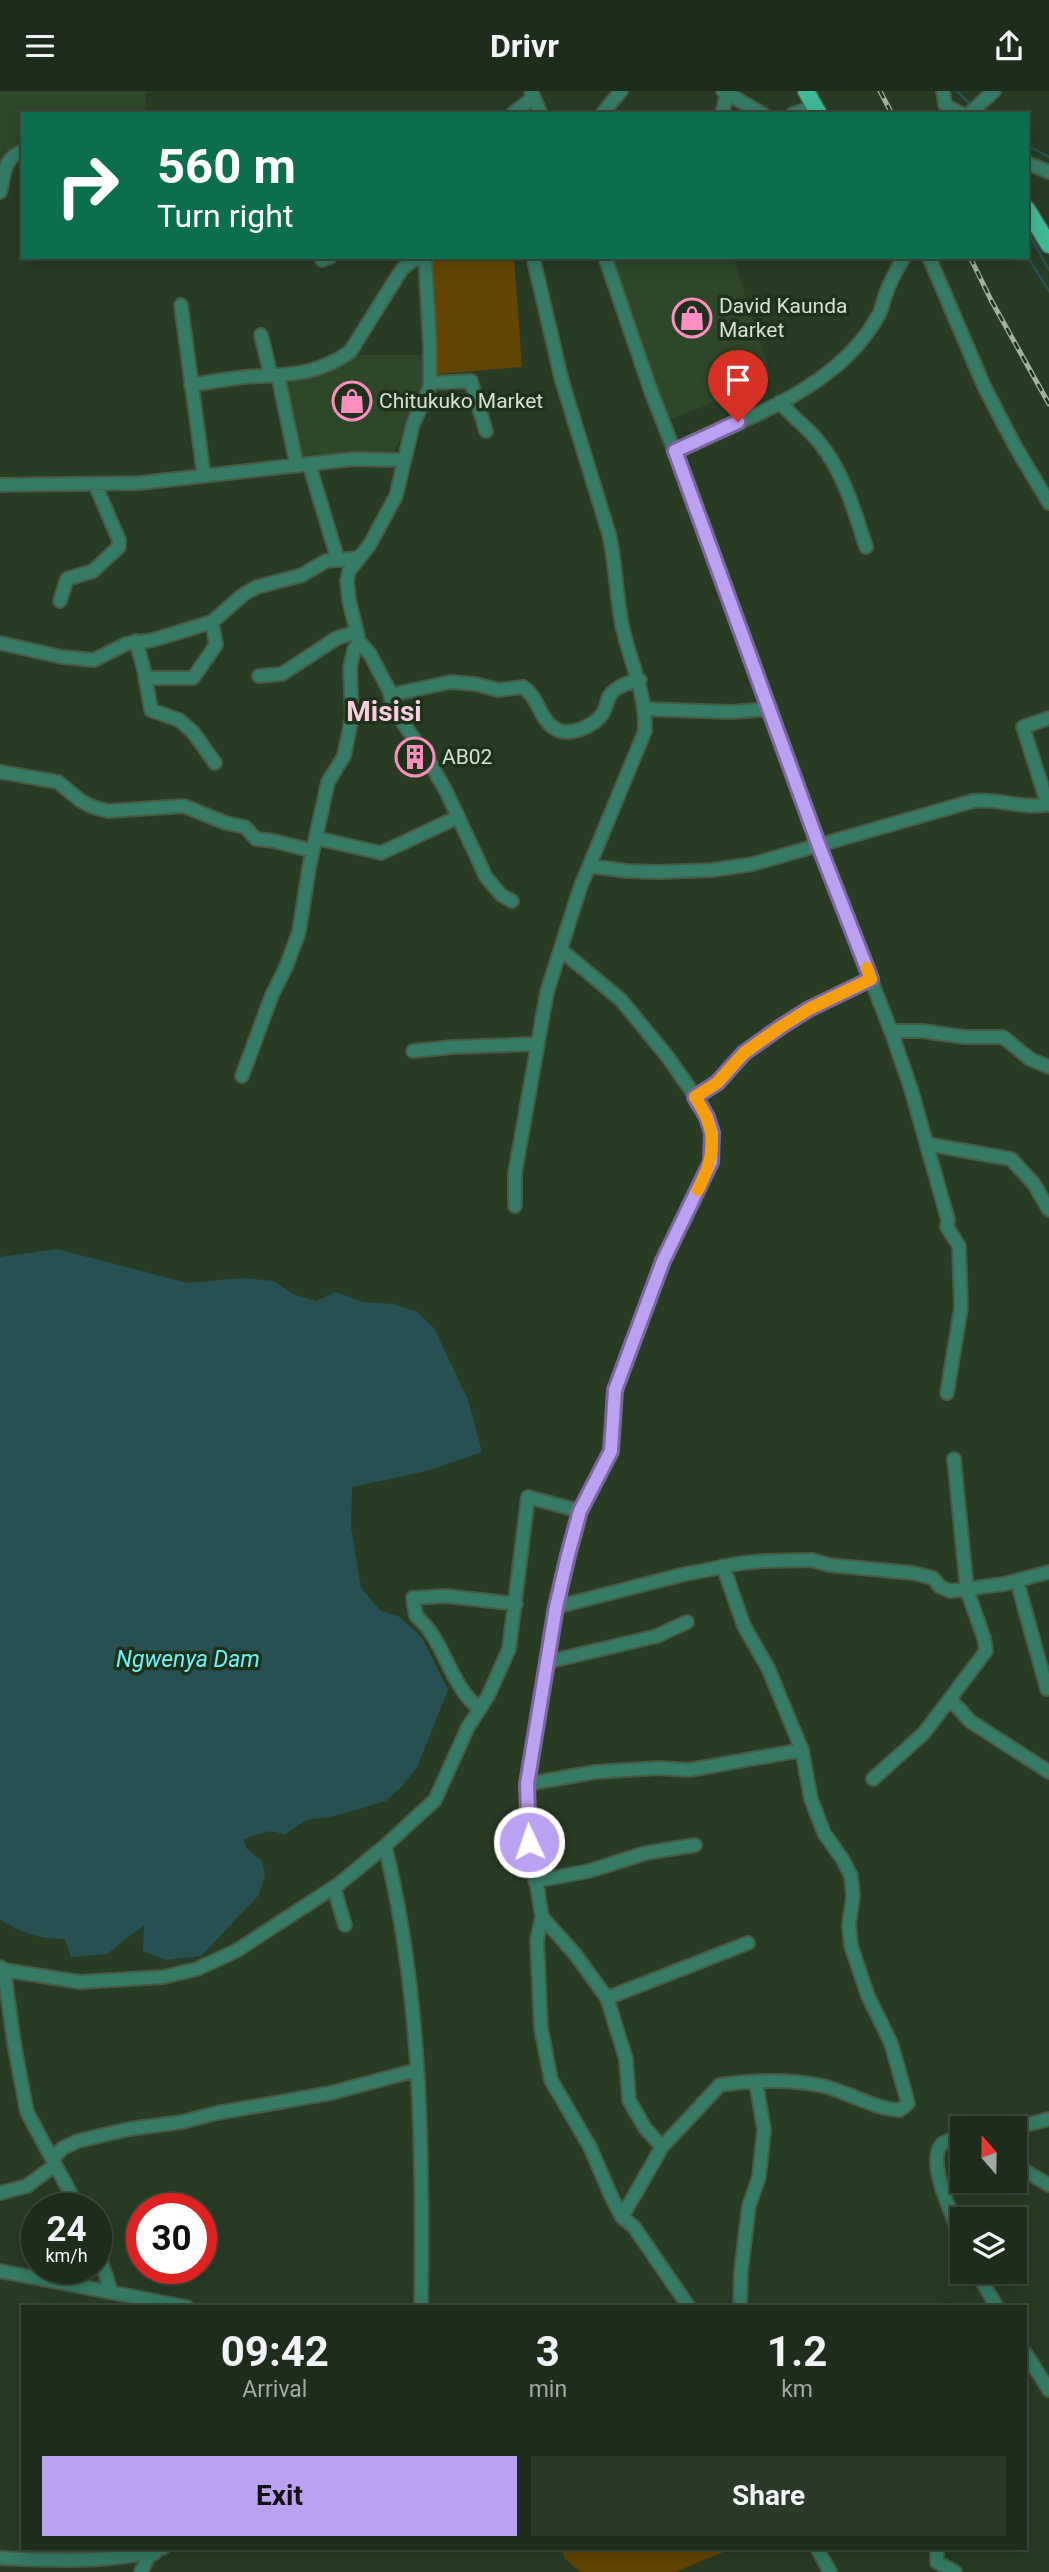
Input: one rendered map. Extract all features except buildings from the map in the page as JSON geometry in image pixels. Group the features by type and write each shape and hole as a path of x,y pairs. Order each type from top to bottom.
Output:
{"main road":[{"path":"806,91 817,110"},
{"path":"1029,212 1049,245"}],"street":[{"path":"604,112 621,91"},
{"path":"943,91 945,105 957,112"},
{"path":"971,112 995,91"},
{"path":"722,112 725,92 760,112"},
{"path":"514,112 532,94 540,112"},
{"path":"0,192 7,162 15,153 21,152"},
{"path":"1029,164 1049,171"},
{"path":"191,385 241,377 302,374 339,359 350,352 402,269 418,259"},
{"path":"424,259 430,346 428,395 413,424 402,460 396,496 370,544 349,571 347,581 358,637 390,692 392,707 420,745 493,887 512,901"},
{"path":"515,1206 515,1173 547,992 572,909 645,731 640,680 622,625 609,534 562,381 533,259"},
{"path":"606,259 652,394 819,846 891,1031 927,1144 948,1220 947,1227 959,1246 961,1308 947,1393"},
{"path":"675,451 780,402 822,376 858,344 879,316 887,289 903,259"},
{"path":"930,259 984,386 1049,503"},
{"path":"181,305 204,476"},
{"path":"261,335 303,465 338,559"},
{"path":"430,383 471,381 486,431"},
{"path":"780,402 811,432 831,459 852,505 866,547"},
{"path":"0,485 140,483 353,459 402,460"},
{"path":"60,601 67,579 93,571 119,547 119,540 95,484"},
{"path":"0,643 80,660 94,660 135,642 153,640 212,622 244,594 257,587 302,575 319,563 358,558"},
{"path":"145,678 193,678 216,645 212,622"},
{"path":"259,676 282,674 337,638 358,637"},
{"path":"242,1076 299,932 328,782 344,756 352,717 350,668 358,637"},
{"path":"135,642 151,710 179,720 193,732 215,763"},
{"path":"390,692 405,692 450,682 498,689 523,687 533,696 551,726 563,732 594,723 606,710 607,698 614,690 640,680"},
{"path":"644,709 731,712 769,709"},
{"path":"589,866 628,871 712,870 753,864 973,801 998,800 1025,806 1049,804 1023,727 1049,718"},
{"path":"0,772 58,782 93,807 107,811 184,806 226,823 245,827 256,839 381,853 458,817"},
{"path":"561,950 621,1000 667,1056 707,1117 712,1133 711,1162 663,1261 615,1390 611,1451 580,1511 556,1607 527,1784 527,1824 542,1917 537,1940 541,2028 551,2080 590,2147 608,2192 622,2217 634,2227 688,2305"},
{"path":"695,1097 717,1083 744,1053 779,1028 809,1009 871,979"},
{"path":"891,1031 1003,1037 1030,1059 1049,1067"},
{"path":"413,1051 538,1045"},
{"path":"927,1144 1011,1159 1034,1184 1049,1210"},
{"path":"873,1779 924,1733 986,1651 967,1590 954,1459"},
{"path":"70,2193 27,2112 2,1968 80,1982 163,1977 197,1969 236,1951 334,1888 435,1800 447,1768 488,1696 509,1649 528,1497 580,1511"},
{"path":"556,1607 723,1566 765,1561 812,1560 829,1565 913,1573 933,1578 950,1591 1017,1581 1049,1572"},
{"path":"622,2217 662,2147 720,2085 756,2082 822,2086 888,2109 900,2110 908,2103 891,2043 868,1996 851,1946 851,1876 824,1833 811,1800 802,1750 768,1668 744,1626 723,1566"},
{"path":"1017,1581 1047,1689"},
{"path":"479,1709 457,1683 429,1627 416,1616 413,1598 446,1596 516,1604"},
{"path":"547,1662 657,1636 687,1622"},
{"path":"950,1699 970,1721 1049,1772"},
{"path":"527,1784 595,1772 659,1768 689,1770 802,1750"},
{"path":"535,1881 589,1871 646,1853 695,1845"},
{"path":"385,1846 403,1943 416,2045 421,2305"},
{"path":"334,1888 345,1925"},
{"path":"542,1917 575,1954 607,1998 626,2059 629,2100 645,2128 662,2147"},
{"path":"607,1998 748,1943"},
{"path":"0,2193 27,2186 48,2173 63,2148 78,2141 129,2129 182,2122 331,2093 417,2070"},
{"path":"740,2305 741,2271 749,2206 759,2177 764,2130 756,2082"},
{"path":"1027,2125 1049,2119"},
{"path":"950,2141 942,2144 937,2151 937,2169 951,2207"},
{"path":"1027,2172 1049,2185"},
{"path":"0,2271 111,2291 139,2302 168,2305"},
{"path":"109,2284 111,2291"},
{"path":"984,2284 997,2305"},
{"path":"1028,2362 1049,2390"},
{"path":"0,2558 67,2561 155,2550"},
{"path":"141,2572 148,2557 160,2550"},
{"path":"818,2550 830,2572"},
{"path":"937,2550 937,2562 955,2572"}],"shaded area":[{"path":"0,91 147,91 144,112 21,112 21,154 0,179"},
{"path":"428,259 514,259 522,367 437,374"},
{"name":"David Kaunda Market","path":"614,259 734,259 772,379 666,421"},
{"name":"Chitukuko Market","path":"344,355 424,355 424,391 393,455 298,461 282,387"},
{"path":"562,2550 728,2550 675,2572 581,2572 565,2559"}],"water":[{"name":"Ngwenya Dam","path":"57,1249 187,1283 244,1278 273,1281 295,1295 316,1301 336,1292 363,1302 394,1304 417,1312 434,1328 468,1400 482,1452 427,1471 352,1487 351,1528 361,1588 381,1611 398,1616 421,1636 448,1690 417,1767 386,1801 330,1817 306,1820 284,1835 269,1831 244,1840 246,1848 262,1861 265,1876 258,1896 201,1956 166,1960 143,1951 144,1925 107,1954 71,1957 65,1939 31,1934 0,1919 0,1257"}],"waterway":[{"path":"957,91 972,106"},
{"path":"1029,146 1049,157"},
{"path":"1029,234 1049,270"},
{"path":"1029,259 1049,291"}],"railway":[{"path":"880,91 891,112"},
{"path":"971,259 1049,404"}],"slow traffic":[{"path":"698,1190 711,1162 713,1146 707,1117 695,1097 717,1083 744,1053 779,1028 809,1009 871,979 867,968"}],"place":[{"name":"David Kaunda Market","path":"692,318"},
{"name":"Chitukuko Market","path":"352,401"},
{"name":"AB02","path":"415,757"}],"district":[{"name":"Misisi","path":"384,711"}],"route":[{"path":"529,1842 527,1784 556,1607 568,1555 580,1511 611,1451 615,1390 663,1261 711,1162 712,1133 707,1117 695,1097 717,1083 744,1053 779,1028 809,1009 871,979 819,846 675,451 738,422"}]}
